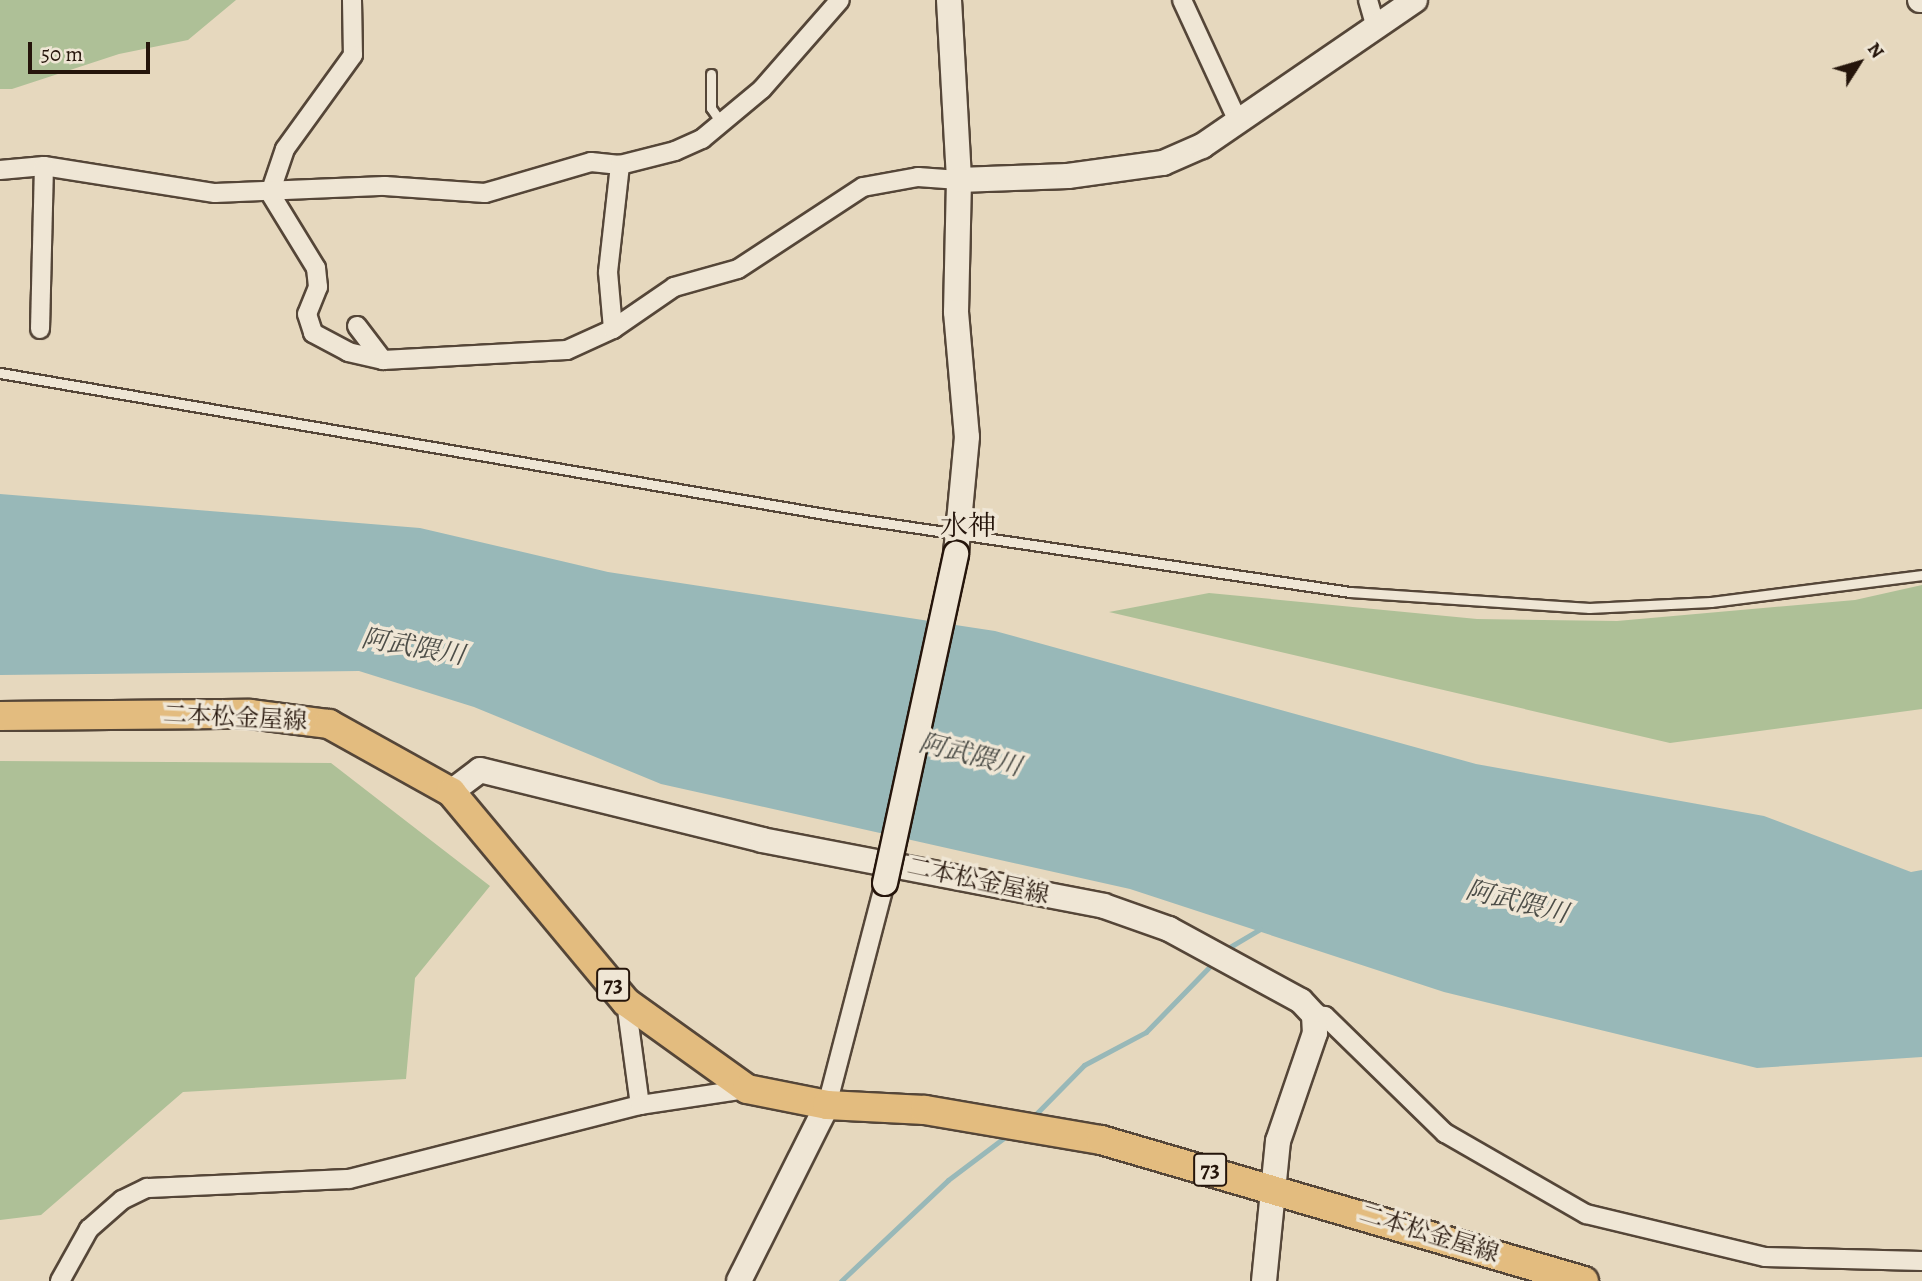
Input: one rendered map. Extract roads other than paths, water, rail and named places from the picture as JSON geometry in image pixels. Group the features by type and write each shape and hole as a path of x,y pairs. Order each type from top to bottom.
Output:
{"main road":[{"name":"二本松金屋線","path":"0,716 289,717 354,733 451,792 626,1002 747,1089 827,1105 925,1110 1101,1140 1273,1187 1584,1281"}],"street":[{"path":"270,193 285,149 353,55 352,0"},
{"path":"0,170 44,166 201,191 270,193 385,186 485,193 590,162 620,164 675,151 722,124 762,89 840,0"},
{"path":"739,1281 827,1105 885,884 960,544 967,437 956,312 959,180 950,0"},
{"path":"1182,0 1238,121"},
{"path":"1367,0 1375,25"},
{"path":"270,193 316,268 318,287 307,314 313,333 348,352 383,360 533,355 585,345 613,329 674,286 762,255 863,187 918,177 959,180 1068,176 1163,163 1238,121 1415,0"},
{"path":"613,329 608,285 620,164"},
{"path":"40,330 44,166"},
{"path":"358,326 383,360"},
{"name":"二本松金屋線","path":"451,792 480,770 762,840 1104,906 1169,929 1235,969 1301,1001 1314,1015"},
{"path":"626,1002 640,1105"},
{"path":"1264,1281 1278,1141 1312,1049 1314,1015 1325,1016 1445,1133 1586,1214 1765,1257 1922,1261"},
{"path":"60,1281 89,1230 122,1200 147,1188 349,1179 640,1105 747,1089"}],"lane":[{"path":"711,74 711,108 722,124"},
{"path":"0,373 960,544 1466,604 1711,603 1922,575"}],"water":[{"name":"阿武隈川","path":"0,494 420,528 608,572 995,631 1476,764 1764,816 1911,872 1922,870 1922,1057 1757,1068 1444,992 1130,889 661,784 474,707 359,671 0,675"}],"waterway":[{"path":"1223,951 1260,929"},
{"path":"1032,1118 1084,1065 1146,1032 1215,961"},
{"path":"841,1281 948,1180 1009,1134"}],"district":[{"name":"水神","path":"968,526"}]}
